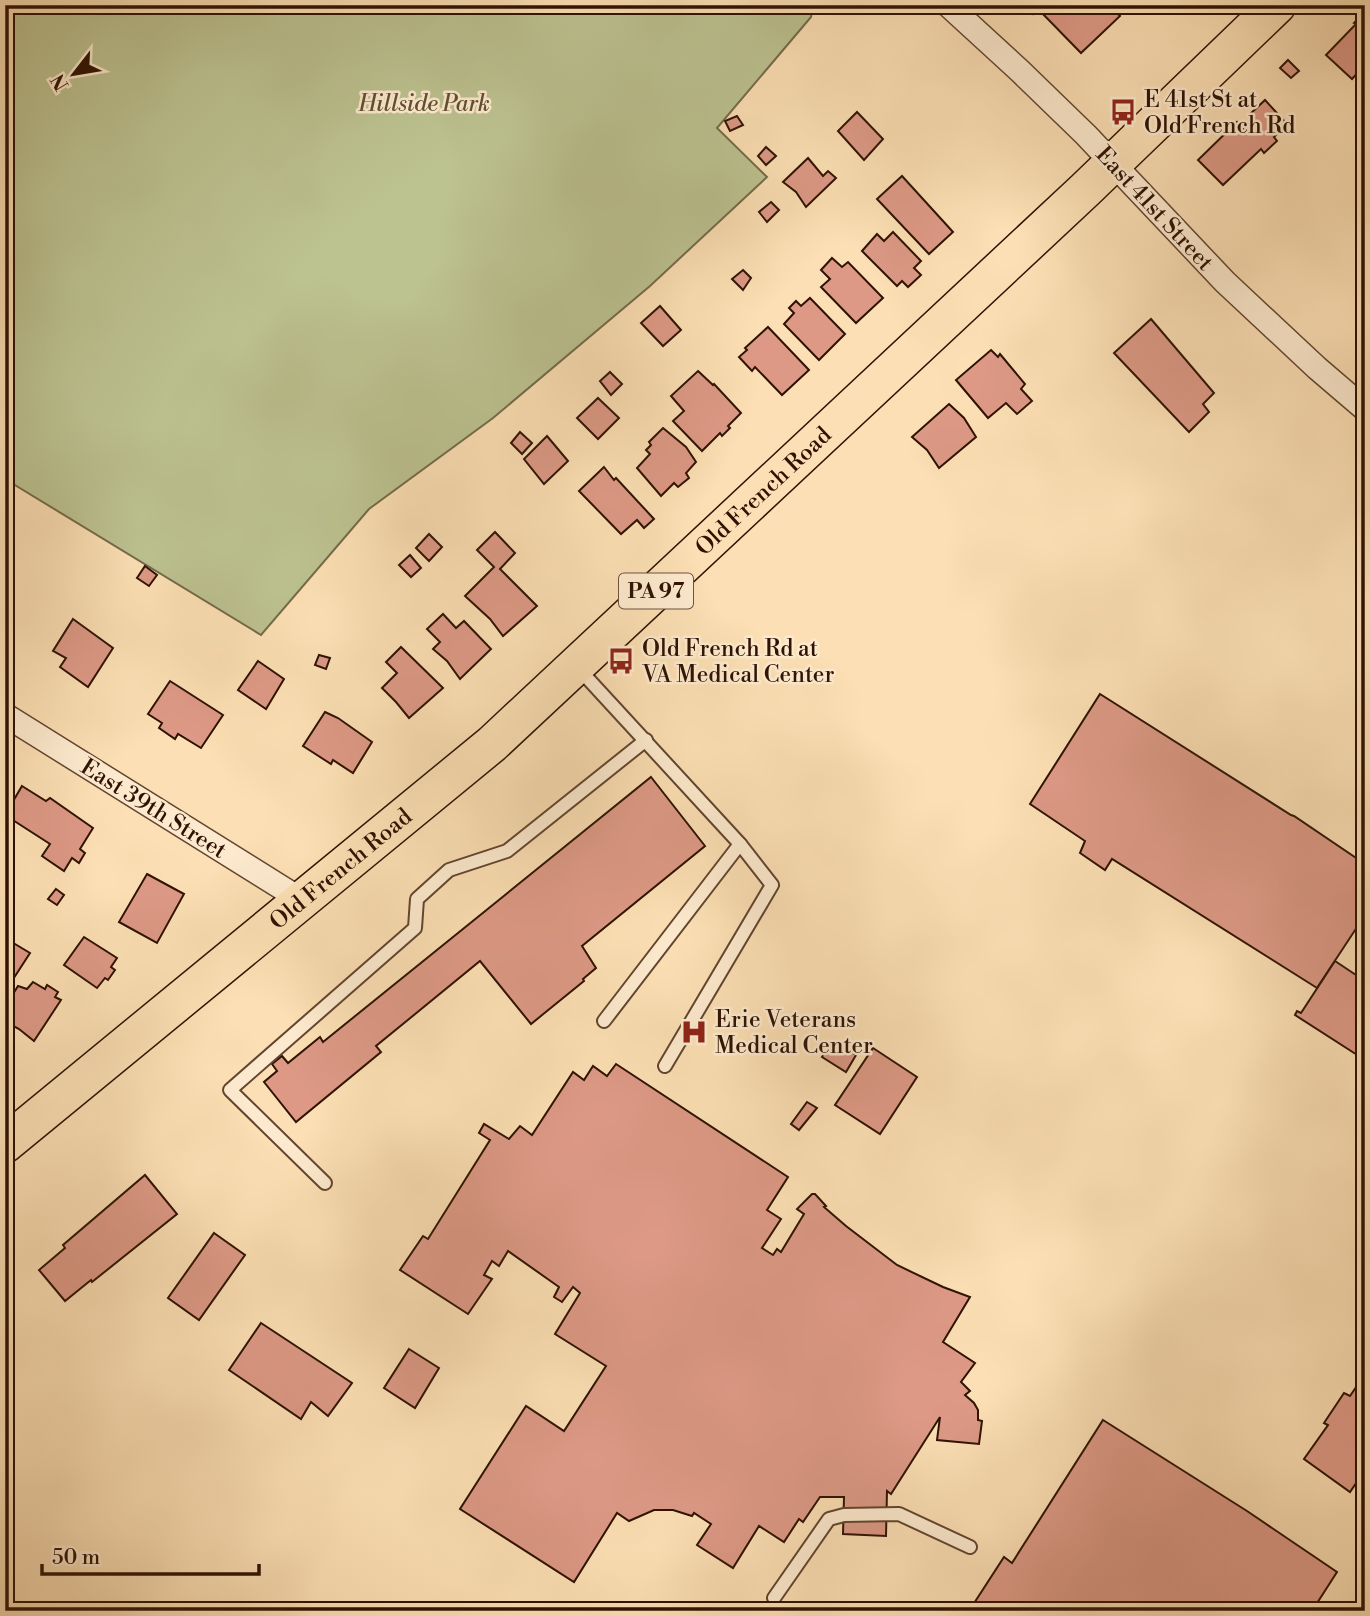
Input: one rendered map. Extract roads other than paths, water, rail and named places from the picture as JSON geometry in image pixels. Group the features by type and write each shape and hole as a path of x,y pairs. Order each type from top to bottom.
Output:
{"main road":[{"name":"Old French Road","path":"5,1144 492,744 577,667 1277,5"}],"street":[{"name":"East 41st Street","path":"948,5 1113,162 1225,282 1365,409"},
{"name":"East 39th Street","path":"5,715 303,901"}],"lane":[{"path":"577,667 740,844 772,885 665,1066"},
{"path":"326,1183 230,1090 415,928 417,899 449,870 507,850 646,740"},
{"path":"604,1021 740,844"},
{"path":"774,1598 829,1519 844,1515 899,1514 970,1547"}],"place":[{"name":"E 41st St at Old French Rd","path":"1123,112"},
{"name":"Old French Rd at VA Medical Center","path":"621,661"},
{"name":"Erie Veterans Medical Center","path":"694,1032"}],"park label":[{"name":"Hillside Park","path":"424,103"}]}
